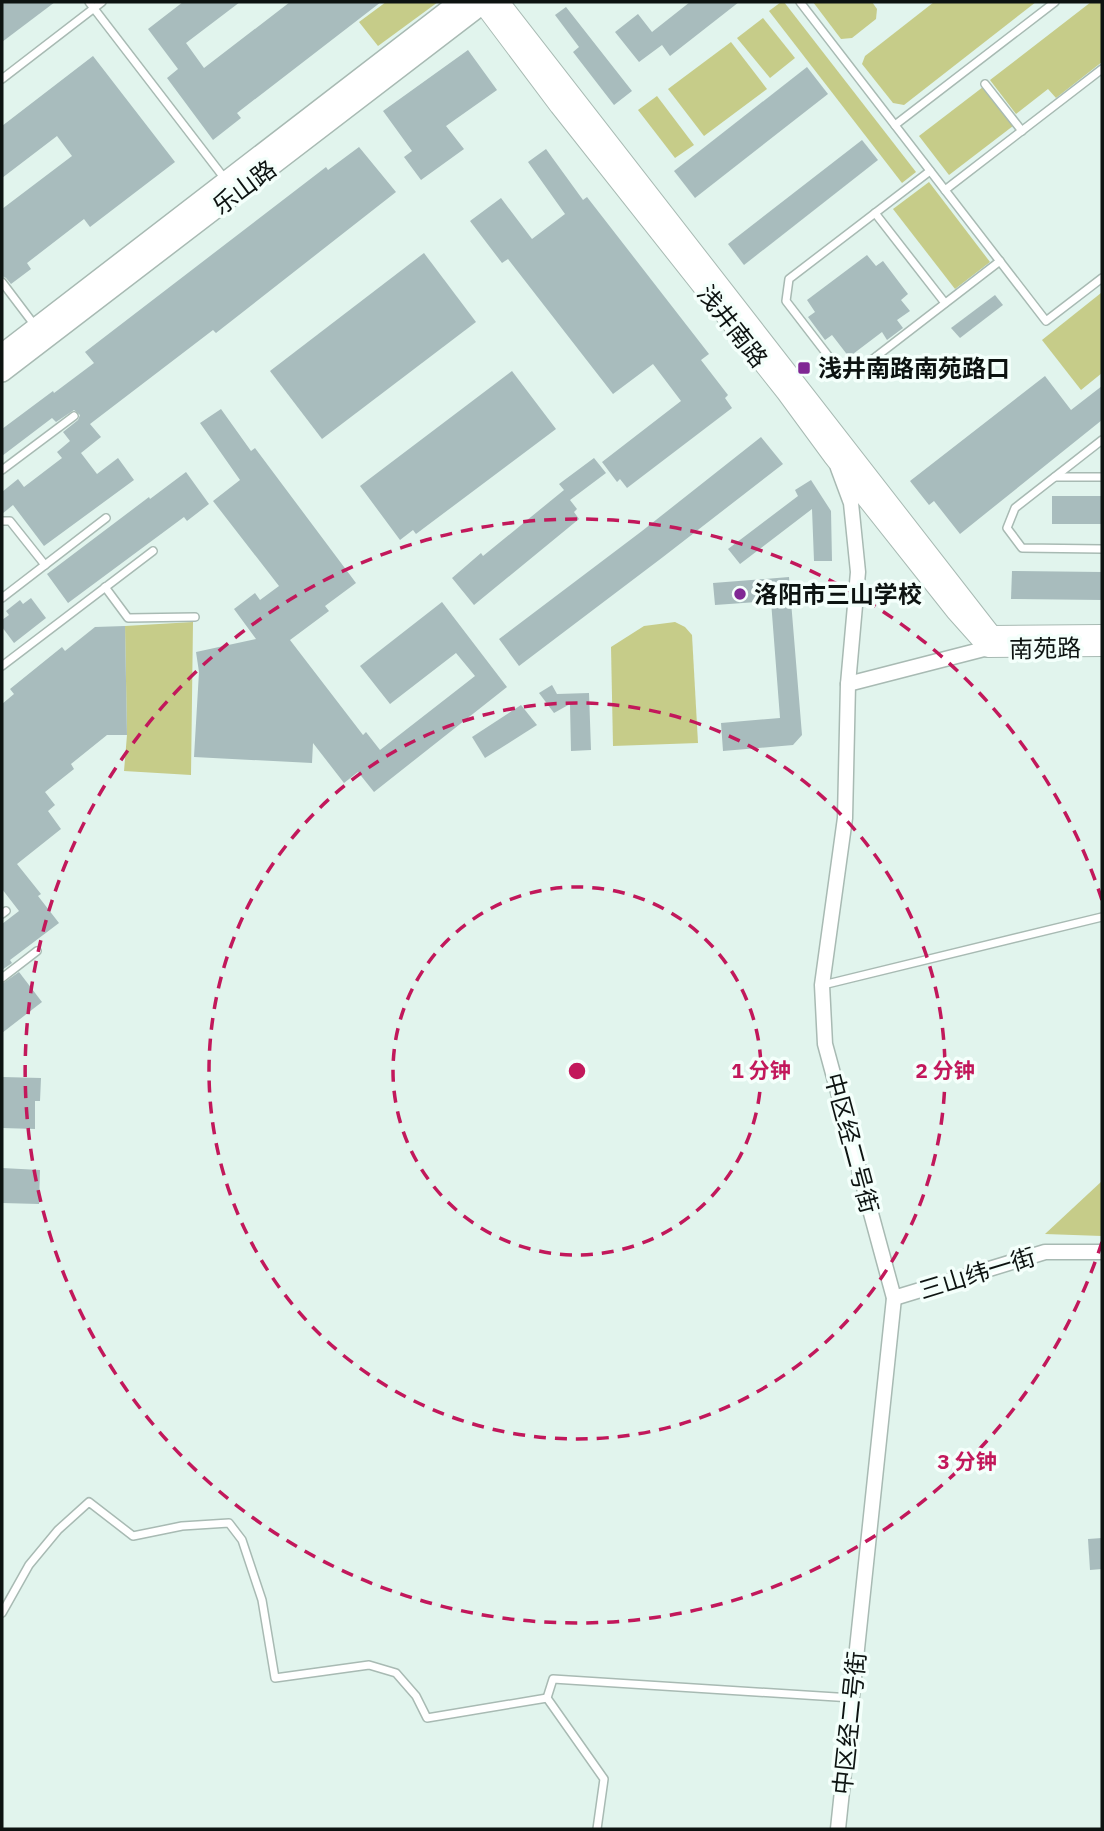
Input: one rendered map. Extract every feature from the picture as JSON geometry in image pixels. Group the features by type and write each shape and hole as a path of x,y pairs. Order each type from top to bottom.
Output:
{"main road":[{"name":"乐山路","path":"2,372 41,333 226,181 459,2"},
{"name":"乐山路","path":"2,354 41,333 487,2"}],"street":[{"name":"浅井南路","path":"487,2 559,106 786,393 833,457 955,611 987,642"},
{"name":"浅井南路","path":"487,2 987,642"},
{"name":"中区经二号街","path":"833,457 851,503 858,572 848,680 845,818 822,985 825,1044 894,1298 838,1829"},
{"name":"南苑路","path":"987,642 1102,634"},
{"name":"南苑路","path":"987,642 1102,647"},
{"path":"848,680 987,642"},
{"name":"三山纬一街","path":"894,1298 1045,1252 1102,1252"}],"lane":[{"path":"2,79 92,5 103,2"},
{"path":"800,2 1046,321 1102,278"},
{"path":"895,125 1055,2"},
{"path":"92,5 226,181"},
{"path":"945,190 1102,69"},
{"path":"985,84 1022,131"},
{"path":"930,171 789,279 786,301 836,366 860,369 1000,261"},
{"path":"875,213 945,303"},
{"path":"2,282 41,333"},
{"path":"2,470 74,416"},
{"path":"1102,440 1015,508 1007,528 1022,548 1102,548"},
{"path":"1055,477 1102,477"},
{"path":"2,598 106,518"},
{"path":"2,521 10,521 45,565"},
{"path":"2,666 153,551"},
{"path":"105,587 128,618 195,617"},
{"path":"822,985 1102,917"},
{"path":"2,978 37,951"},
{"path":"2,1614 29,1565 58,1530 89,1502 133,1536 182,1525 229,1523 242,1540 262,1600 275,1678 369,1665 396,1673 416,1696 428,1718 547,1698"},
{"path":"547,1698 553,1679 852,1698"},
{"path":"547,1698 604,1779 597,1829"}],"green space":[{"path":"386,2 438,2 378,46 359,22"},
{"path":"784,2 916,172 902,183 769,11"},
{"path":"813,2 872,2 877,9 876,19 852,38 841,39"},
{"path":"934,2 1036,2 904,105 893,103 862,64 865,56"},
{"path":"1091,2 1102,2 1102,62 1056,98 1048,89 1016,114 990,80"},
{"path":"763,18 795,58 770,78 737,38"},
{"path":"731,42 767,89 704,136 668,89"},
{"path":"983,87 1013,126 949,175 919,136"},
{"path":"657,96 694,145 675,158 638,110"},
{"path":"929,182 990,262 955,289 893,209"},
{"path":"1101,293 1102,373 1081,390 1042,340"},
{"path":"193,622 191,775 124,771 127,735 125,626"},
{"path":"675,622 685,627 692,635 698,743 613,746 611,647 644,626"},
{"path":"1102,1181 1102,1236 1045,1234"}],"building":[{"path":"2,2 55,2 2,42"},
{"path":"183,2 240,2 186,43 204,68 290,2 381,2 237,113 241,118 213,140 167,78 178,69 148,29"},
{"path":"690,2 739,2 670,56 662,45 639,62 615,32 638,14 652,32"},
{"path":"566,7 632,91 614,105 573,52 579,47 555,15"},
{"path":"468,50 497,90 446,126 464,149 421,180 404,157 412,151 383,111"},
{"path":"93,56 175,162 90,227 84,219 27,263 31,269 11,284 2,276 2,209 72,156 57,136 2,178 2,126"},
{"path":"807,67 828,94 695,198 674,171"},
{"path":"862,140 878,160 744,265 728,244"},
{"path":"359,147 396,192 216,333 213,330 90,424 101,437 81,453 97,474 118,458 134,480 44,546 13,505 2,514 2,492 18,479 24,487 62,458 57,452 70,441 63,432 78,420 80,415 74,410 56,422 52,418 2,456 2,429 94,363 85,352 326,167 328,170"},
{"path":"546,149 583,200 587,197 709,354 701,360 728,395 725,398 732,408 627,488 620,479 617,482 602,462 681,401 653,364 613,394 508,259 502,263 470,221 501,198 532,239 565,214 528,162"},
{"path":"424,253 476,322 322,439 270,371"},
{"path":"867,255 876,266 883,261 908,294 901,300 910,311 897,320 903,328 887,340 882,332 849,357 832,335 825,340 808,317 815,312 807,300"},
{"path":"995,295 1003,305 960,338 951,328"},
{"path":"512,371 556,429 416,534 413,530 400,540 360,486"},
{"path":"1045,376 1071,410 1102,386 1102,420 960,534 934,501 929,505 910,481"},
{"path":"221,409 251,451 255,448 356,583 325,606 329,611 290,640 363,735 366,732 380,750 475,676 456,653 390,704 360,666 442,602 507,687 374,792 358,772 344,783 313,743 312,763 194,757 199,672 196,652 256,639 234,609 255,593 260,600 279,586 213,501 240,480 200,423"},
{"path":"761,437 783,464 519,666 499,639"},
{"path":"594,458 606,473 570,500 577,509 574,512 579,519 474,605 452,578 564,490 559,484"},
{"path":"186,472 209,504 187,521 184,517 68,603 47,574"},
{"path":"811,480 831,511 832,561 814,561 812,509 740,564 728,549 798,496 795,490"},
{"path":"1052,496 1102,496 1102,524 1052,524"},
{"path":"1012,571 1102,572 1102,600 1011,599"},
{"path":"789,577 802,735 793,745 723,751 721,723 780,718 771,601 715,605 713,583"},
{"path":"31,598 46,618 14,643 2,627 2,620 9,615 6,611 20,600 23,604"},
{"path":"125,626 127,735 107,735 71,764 74,769 45,792 55,805 48,811 61,829 17,864 41,894 38,896 59,923 10,960 12,963 2,970 2,924 19,911 2,889 2,704 14,694 10,689 62,647 65,651 95,627"},
{"path":"552,685 557,694 589,693 591,750 571,751 570,704 554,713 539,693"},
{"path":"521,705 537,725 485,758 472,737"},
{"path":"19,972 42,1002 2,1033 2,984"},
{"path":"2,1077 41,1078 40,1101 35,1101 35,1129 2,1128"},
{"path":"2,1168 40,1170 39,1204 2,1203"},
{"path":"1102,1538 1102,1569 1090,1570 1088,1539"}],"place":[{"name":"浅井南路南苑路口","path":"804,368"},
{"name":"洛阳市三山学校","path":"740,594"}]}
